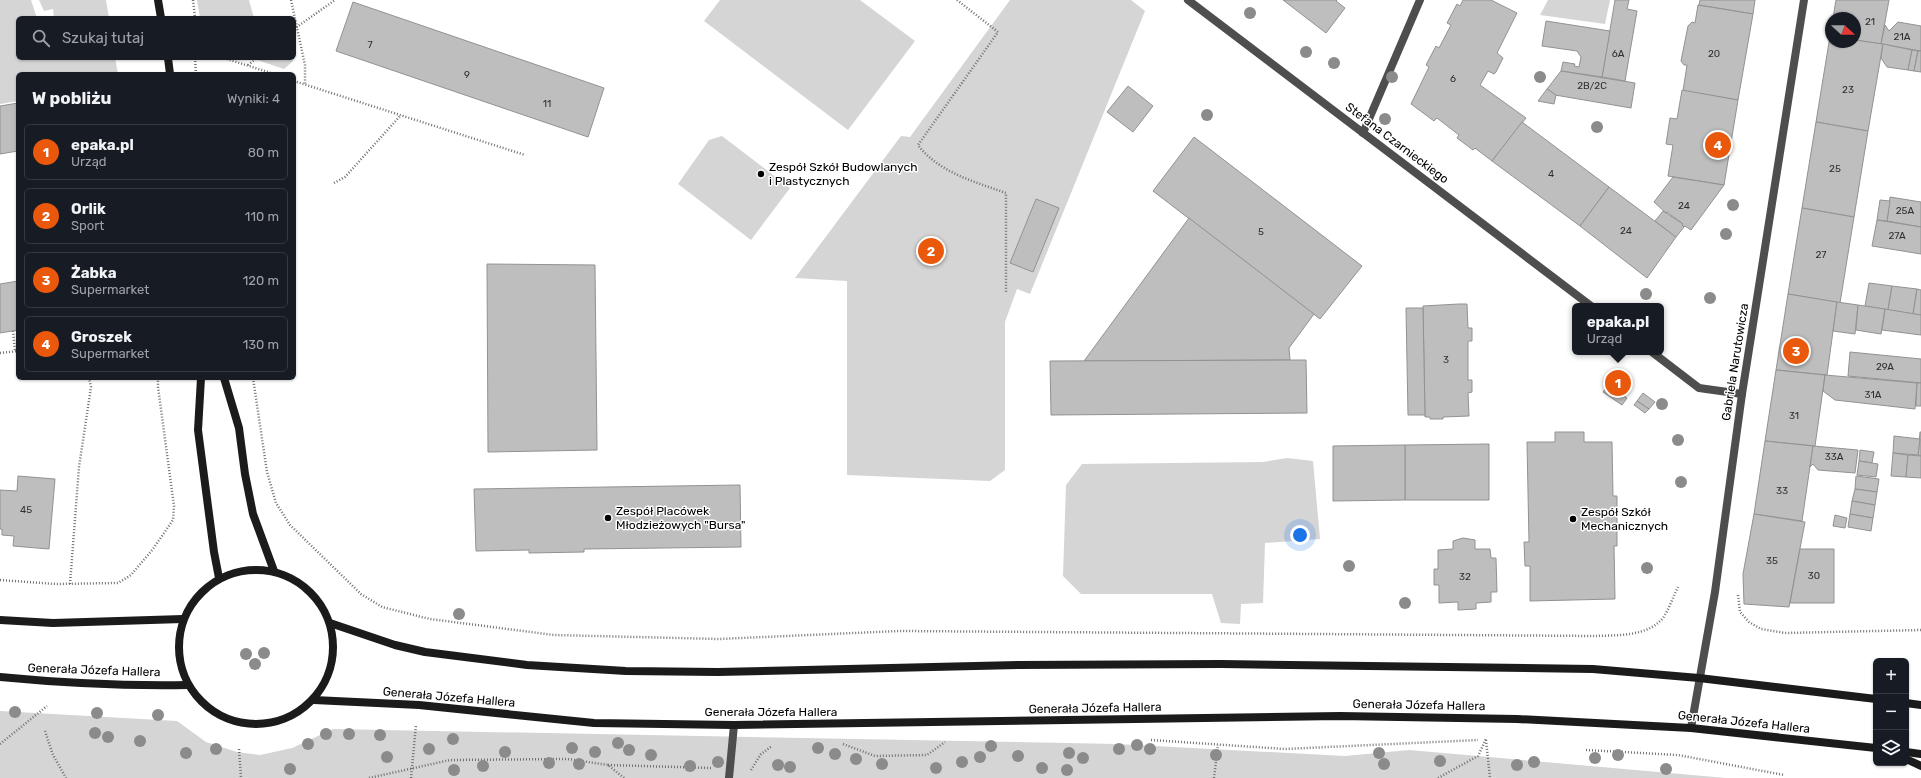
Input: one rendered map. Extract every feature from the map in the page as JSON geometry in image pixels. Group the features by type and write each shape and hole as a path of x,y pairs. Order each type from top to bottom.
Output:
{"main road":[{"path":"158,0 161,16"},
{"path":"168,60 170,72"},
{"path":"201,380 198,430 214,552 219,578"},
{"path":"225,380 239,428 245,474 254,514 274,571"},
{"path":"255,569 274,571 293,578 309,590 322,605 330,623 334,650 328,677 314,700 290,718 262,725 232,722 207,708 187,685 180,664 178,641 183,619 192,603 204,589 219,578 236,572 255,569"},
{"path":"0,620 53,623 183,619"},
{"path":"330,623 395,645 426,652 528,665 626,671 718,672 1018,665 1221,664 1593,669 1699,678 1873,699"},
{"name":"Generała Józefa Hallera","path":"0,677 49,682 187,685"},
{"name":"Generała Józefa Hallera","path":"314,700 419,705 594,723 734,725 1340,716 1531,719 1691,728 1873,748"},
{"path":"1909,703 1921,705"},
{"path":"1909,752 1921,754"},
{"path":"1909,760 1921,766"}],"street":[{"name":"Stefana Czarnieckiego","path":"1188,0 1587,303"},
{"path":"1363,133 1420,0"},
{"name":"Gabriela Narutowicza","path":"1691,728 1715,592 1742,394 1804,0"},
{"path":"1656,355 1698,388 1742,394"},
{"path":"729,778 734,725"}],"path":[{"path":"193,0 195,16"},
{"path":"291,0 293,16"},
{"path":"296,27 335,0"},
{"path":"957,0 998,32 918,145 926,156 940,166 1006,193 1006,293"},
{"path":"296,32 305,65 305,84"},
{"path":"195,60 196,72"},
{"path":"231,60 268,72"},
{"path":"247,65 254,60"},
{"path":"296,82 525,155"},
{"path":"334,183 345,177 401,115"},
{"path":"13,330 16,346"},
{"path":"0,353 16,351"},
{"path":"70,584 79,468 91,387 90,380"},
{"path":"0,580 70,584 118,583 131,574 153,549 173,520 174,506 158,380"},
{"path":"253,380 267,472 276,503 290,525 361,594 382,607 430,620 554,635 720,639 899,631 1595,636 1641,632 1655,625 1662,618 1678,587"},
{"path":"1738,595 1740,612 1749,622 1761,629 1785,633 1921,630"},
{"path":"0,744 47,706"},
{"path":"411,778 416,725"},
{"path":"45,732 53,755 65,777 69,778"},
{"path":"840,743 875,756 927,755 949,739"},
{"path":"1144,740 1218,745 1306,748 1486,739"},
{"path":"1438,778 1478,756 1486,739"},
{"path":"1486,739 1490,778"},
{"path":"750,772 752,766 761,754 770,746 777,744"},
{"path":"1214,778 1218,745"},
{"path":"239,749 241,778"},
{"path":"1586,750 1678,755 1784,777"},
{"path":"369,778 450,760 568,759 608,765 731,769"},
{"path":"608,765 624,778"}],"shaded area":[{"path":"0,0 31,0 36,16 16,16 16,60 115,60 118,72 16,72 16,101 0,104"},
{"path":"39,0 106,0 109,16 54,16 53,9 44,11"},
{"path":"197,0 249,0 253,16 200,16"},
{"path":"720,0 860,0 915,41 848,130 704,21"},
{"path":"1010,0 1131,0 1145,11 1030,294 1017,289 1005,322 1005,470 990,481 847,475 847,281 795,278 901,136 910,137"},
{"path":"1548,0 1610,0 1605,24 1540,15"},
{"path":"257,60 293,60 284,69"},
{"path":"722,136 790,188 751,240 678,184 709,140"},
{"path":"1287,458 1313,461 1320,539 1265,543 1263,603 1241,604 1240,624 1221,623 1212,594 1081,594 1063,576 1066,485 1082,464 1263,462"},
{"path":"0,711 177,721 206,742 237,752 260,755 292,748 333,729 1117,744 1345,756 1409,750 1726,778 0,778"}],"building":[{"path":"1283,0 1337,0 1336,1 1345,8 1326,33"},
{"path":"1463,0 1491,0 1517,13 1497,53 1503,58 1496,72 1494,74 1488,71 1480,85 1526,118 1492,161 1475,148 1473,150 1457,138 1459,135 1437,118 1434,121 1411,104 1429,67 1426,65 1436,46 1439,48 1451,25 1447,23 1457,4 1460,6"},
{"path":"1615,0 1629,0 1627,9 1637,11 1625,81 1602,77"},
{"path":"1700,0 1755,0 1753,14 1699,5"},
{"path":"1836,0 1889,0 1881,44 1861,41 1861,12 1834,12"},
{"path":"353,2 604,88 588,137 336,51"},
{"path":"1698,5 1753,14 1738,100 1683,91 1687,65 1684,65 1681,61 1688,26 1692,22 1695,23"},
{"path":"1546,21 1610,31 1602,77 1561,71 1563,62 1575,64 1574,66 1579,67 1581,57 1577,51 1542,46"},
{"path":"1898,22 1921,26 1921,51 1881,44 1885,25 1889,31"},
{"path":"1861,41 1883,44 1868,131 1816,122 1828,48 1861,48"},
{"path":"1883,44 1912,50 1908,70 1887,67 1881,58"},
{"path":"1912,50 1918,51 1914,71 1908,70"},
{"path":"1918,51 1921,51 1921,72 1914,71"},
{"path":"1561,71 1635,83 1631,108 1555,95 1547,89"},
{"path":"1128,86 1153,106 1133,132 1107,112"},
{"path":"1547,89 1556,95 1554,104 1538,101"},
{"path":"1682,90 1738,100 1724,185 1668,176 1673,145 1666,144 1670,118 1677,119"},
{"path":"16,103 16,151 0,154 0,106"},
{"path":"1522,122 1609,187 1580,226 1492,161"},
{"path":"1816,122 1868,131 1854,217 1802,208"},
{"path":"1194,137 1362,266 1320,319 1153,191"},
{"path":"1673,177 1724,185 1691,230 1685,226 1684,227 1682,225 1683,224 1667,212 1666,213 1654,202"},
{"path":"1609,187 1676,237 1647,278 1580,226"},
{"path":"1890,197 1921,202 1921,227 1887,221"},
{"path":"1036,199 1059,208 1033,272 1010,263"},
{"path":"1880,200 1890,201 1887,221 1877,220"},
{"path":"1802,208 1854,217 1840,303 1788,294"},
{"path":"1663,211 1683,224 1682,225 1684,227 1676,237 1655,221"},
{"path":"1189,218 1314,314 1289,348 1290,360 1084,361"},
{"path":"1877,220 1921,227 1921,254 1872,246"},
{"path":"487,264 595,265 597,450 488,452"},
{"path":"16,281 16,330 0,333 0,284"},
{"path":"1869,283 1892,286 1888,310 1865,306"},
{"path":"1892,286 1917,289 1913,314 1888,310"},
{"path":"1917,289 1921,290 1921,315 1913,314"},
{"path":"1788,294 1837,302 1827,375 1776,370"},
{"path":"1837,302 1858,305 1855,334 1833,331"},
{"path":"1467,304 1468,328 1472,328 1472,341 1468,341 1468,380 1472,380 1472,392 1468,393 1469,416 1430,419 1430,417 1425,417 1423,306"},
{"path":"1858,305 1885,309 1881,334 1856,330"},
{"path":"1406,308 1423,308 1425,415 1408,415"},
{"path":"1885,309 1921,315 1921,335 1882,330"},
{"path":"1850,352 1921,359 1921,383 1848,376"},
{"path":"1306,360 1307,413 1051,415 1050,361"},
{"path":"1612,370 1632,384 1623,396 1603,382"},
{"path":"1776,370 1825,375 1815,446 1765,441"},
{"path":"1825,375 1917,383 1915,409 1835,400 1823,391"},
{"path":"1917,383 1921,383 1921,406 1916,406"},
{"path":"1608,385 1627,398 1622,405 1603,392"},
{"path":"1643,393 1655,402 1649,409 1637,401"},
{"path":"1637,401 1649,409 1645,413 1634,405"},
{"name":"Zespół Szkół Mechanicznych","path":"1555,432 1584,432 1584,442 1612,442 1613,496 1617,496 1617,546 1614,546 1615,599 1530,601 1530,566 1525,566 1524,542 1529,542 1527,442 1555,442"},
{"path":"1921,432 1921,456 1918,455"},
{"path":"1894,436 1920,439 1918,455 1893,453"},
{"path":"1765,441 1813,446 1802,521 1754,514"},
{"path":"1489,444 1489,500 1405,500 1405,445"},
{"path":"1405,445 1405,500 1333,501 1333,446"},
{"path":"1813,446 1858,450 1855,473 1818,470 1813,464 1810,467"},
{"path":"1860,450 1874,452 1872,463 1859,461"},
{"path":"1893,453 1908,455 1906,477 1891,476"},
{"path":"1908,455 1921,456 1921,478 1906,477"},
{"path":"1859,461 1878,464 1876,477 1857,475"},
{"path":"18,476 55,479 49,549 13,546 14,536 2,535 2,529 0,529 0,490 17,491"},
{"path":"1856,476 1879,479 1877,492 1855,489"},
{"name":"Zespół Placówek Młodzieżowych \"Bursa\"","path":"740,485 741,547 584,549 584,552 529,553 529,550 476,551 474,489"},
{"path":"1855,489 1877,492 1875,505 1852,501"},
{"path":"1852,501 1875,505 1873,518 1850,514"},
{"path":"1754,514 1805,522 1789,607 1744,604 1743,574"},
{"path":"1850,514 1873,518 1871,531 1848,527"},
{"path":"1835,515 1847,518 1845,528 1833,526"},
{"path":"1463,538 1475,540 1475,549 1490,549 1491,558 1496,558 1497,592 1491,592 1491,602 1476,603 1476,609 1458,610 1458,602 1439,603 1439,585 1434,585 1434,569 1438,569 1438,550 1453,549 1453,541"},
{"path":"1800,549 1834,549 1834,603 1790,603"}],"place":[{"name":"Groszek","path":"1718,145"},
{"name":"Zespół Szkół Budowlanych i Plastycznych","path":"761,174"},
{"name":"Orlik","path":"931,251"},
{"name":"Żabka","path":"1796,351"},
{"name":"epaka.pl","path":"1618,383"},
{"name":"Zespół Placówek Młodzieżowych \"Bursa\"","path":"608,518"},
{"name":"Zespół Szkół Mechanicznych","path":"1573,519"}]}
